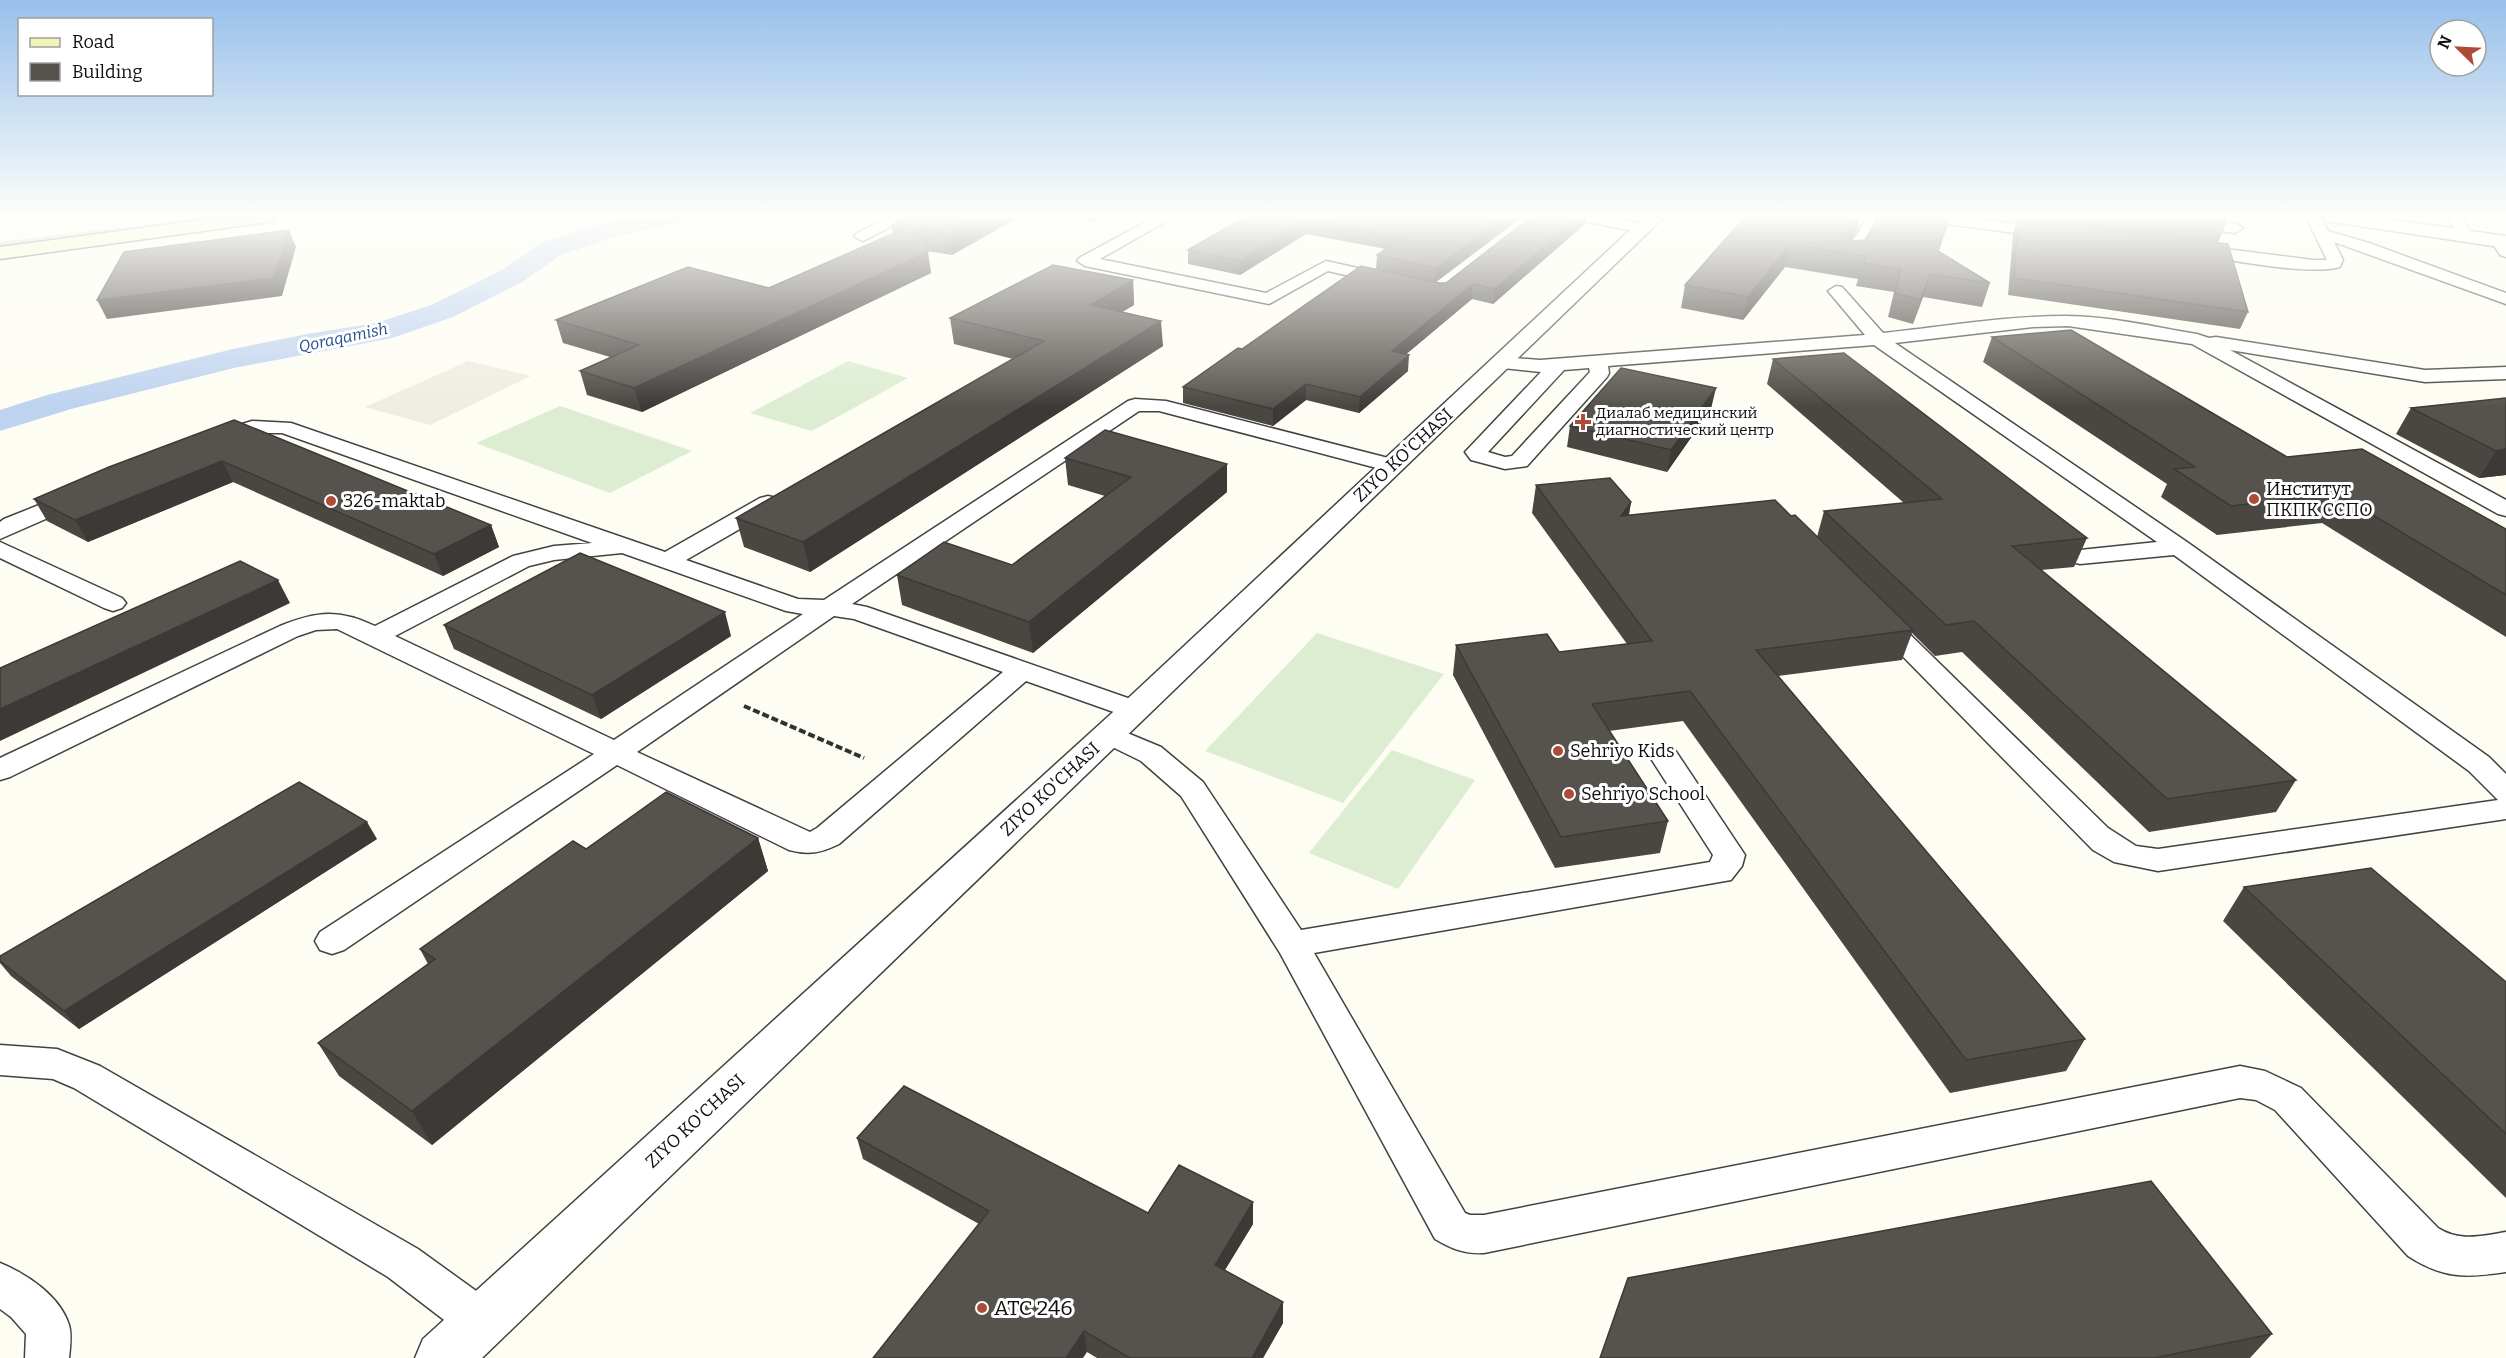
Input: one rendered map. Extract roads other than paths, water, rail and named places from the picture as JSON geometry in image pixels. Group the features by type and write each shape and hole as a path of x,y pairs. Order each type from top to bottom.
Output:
{"street":[{"name":"ZIYO KO'CHASI","path":"442,1358 1135,710 1588,280"}],"lane":[{"path":"1179,280 1269,299 1301,280"},
{"path":"1393,280 1405,283"},
{"path":"2454,280 2506,300"},
{"path":"1836,291 1878,339 2180,547 2479,764 2506,792"},
{"path":"1501,363 1599,367 2059,321 2116,326 2425,376 2506,373"},
{"path":"2198,339 2506,509"},
{"path":"1558,365 1476,452 1478,456 1504,463 1519,461 1599,367"},
{"path":"1599,367 1623,378"},
{"path":"332,941 1135,405 1159,405 1392,466"},
{"path":"197,446 252,427 284,427 621,547 795,606 858,612 1135,710"},
{"path":"0,532 12,524 88,491"},
{"path":"665,562 788,492"},
{"path":"374,637 521,561 554,553 621,547"},
{"path":"2080,557 2180,547"},
{"path":"0,549 113,603"},
{"path":"1860,600 2097,836 2110,848 2132,858 2158,860 2506,809"},
{"path":"0,770 289,631 313,621 328,619 345,622 800,842 814,843 828,836 1022,670"},
{"path":"1108,735 1151,754 1192,789 1292,944 1450,1226 1466,1235 1484,1234 2240,1082 2255,1083 2288,1099 2423,1242 2440,1254 2456,1258 2506,1252"},
{"path":"1292,944 1720,872 1726,866 1729,855 1665,757"},
{"path":"0,1060 57,1064 87,1077 403,1263 481,1321"},
{"path":"0,1284 26,1302 48,1327 47,1358"}],"waterway":[{"name":"Qoraqamish","path":"0,421 59,402 233,359 307,343 381,331 442,311 503,280"}],"place":[{"name":"Диалаб медицинский диагностический центр","path":"1583,422"},
{"name":"Институт ПКПК ССПО","path":"2254,499"},
{"name":"326-maktab","path":"331,501"},
{"name":"Sehriyo Kids","path":"1558,751"},
{"name":"Sehriyo School","path":"1569,794"},
{"name":"АТС 246","path":"982,1308"}]}
